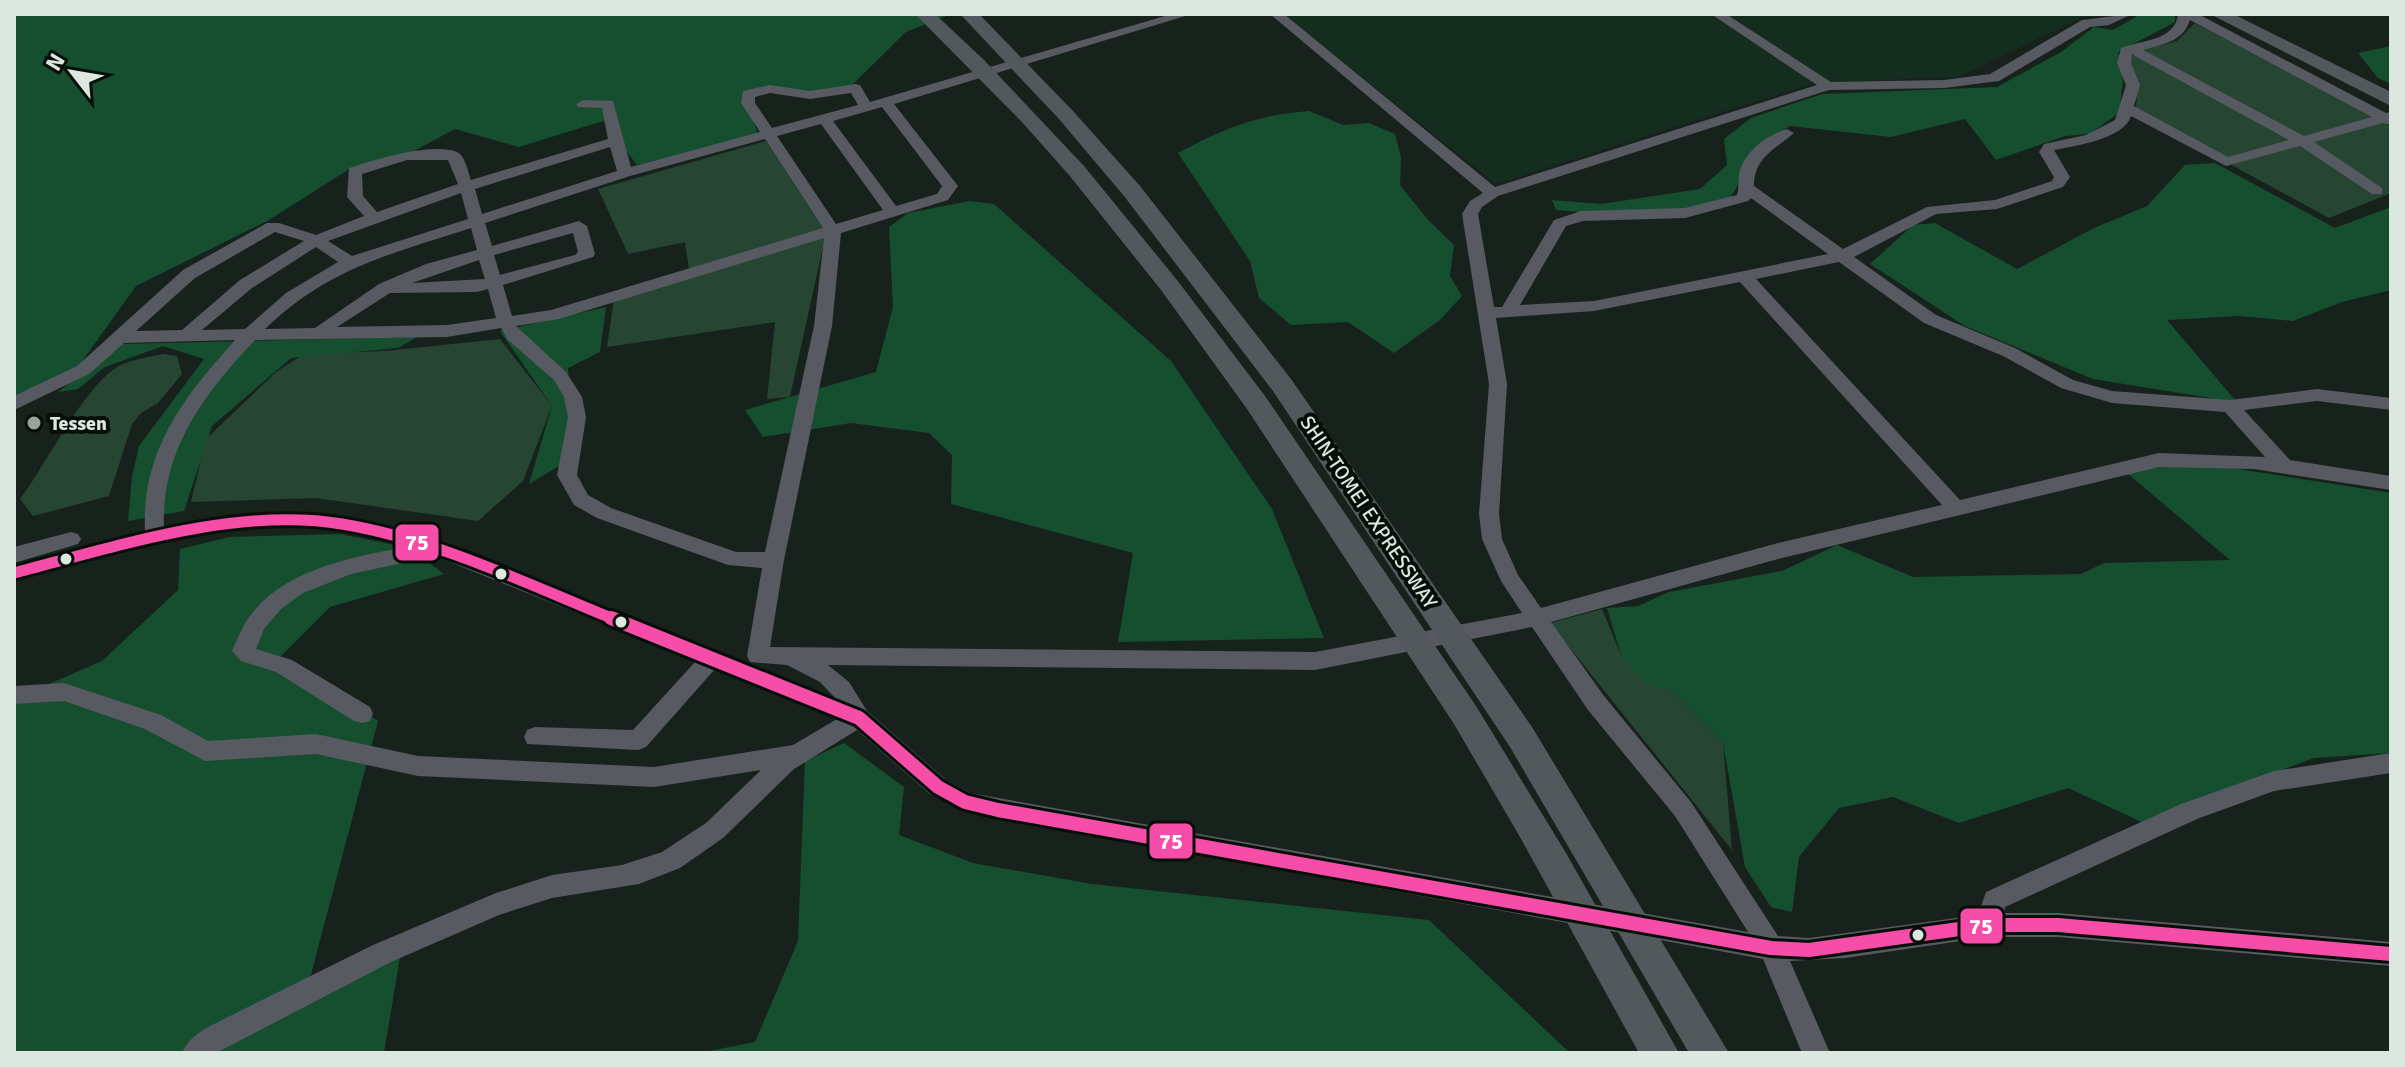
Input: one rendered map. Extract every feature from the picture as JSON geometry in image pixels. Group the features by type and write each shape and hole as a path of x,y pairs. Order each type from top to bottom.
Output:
{"highway":[{"name":"SHIN-TOMEI EXPRESSWAY","path":"969,14 1066,115 1132,191 1282,385 1521,737 1710,1053"},
{"path":"2219,14 2390,114"},
{"path":"2237,14 2391,91"},
{"name":"SHIN-TOMEI EXPRESSWAY","path":"928,17 1006,94 1108,209 1253,397 1402,617 1489,753 1660,1053"}],"street":[{"path":"155,536 153,498 163,458 182,419 253,334 282,305 318,279 350,262 625,173 936,88 1186,14"},
{"path":"1276,14 1493,193"},
{"path":"1717,14 1828,86"},
{"path":"1816,1053 1771,948 1683,809 1531,620 1492,539 1489,514 1498,384 1497,312 1470,214 1476,204 1493,193 1828,86 1944,84 1994,78 2087,23 2126,14"},
{"path":"1497,312 1594,306 1843,256 1933,210 1997,204 2058,184 2062,177 2046,152 2049,147 2091,138 2122,122 2133,85 2124,63 2126,51 2168,39 2179,32 2186,14 2390,114"},
{"path":"2140,53 2304,142 2377,191"},
{"path":"756,665 774,560 823,326 833,232 748,103 748,94 770,89 810,95 855,88 866,106"},
{"path":"120,337 447,331 506,323 614,299 943,197 950,186 884,100"},
{"path":"583,104 608,104 625,173"},
{"path":"2127,108 2226,162 2304,142 2390,114"},
{"path":"824,118 892,212"},
{"path":"1497,312 1560,223 1568,218 1685,213 1743,198 1748,189 1746,176 1759,153 1775,137 1787,133"},
{"path":"186,336 246,283 316,240 466,185 616,141"},
{"path":"374,218 355,197 354,171 406,156 454,156 466,185 506,323 514,336 560,376 573,397 577,417 567,475 581,500 604,513 735,560 774,560"},
{"path":"1748,189 1930,319 2009,352 2067,384 2129,399 2230,406 2317,395 2391,404"},
{"path":"14,404 83,370 189,274 273,226 316,240 350,262"},
{"path":"318,334 338,317 385,288 432,268 579,226 587,254 496,282 458,288 385,288"},
{"path":"1745,277 1956,508"},
{"path":"2230,406 2284,466"},
{"path":"14,573 155,536 270,521 339,523 437,548 712,658 756,665 1315,661 1531,620 1778,551 2159,460 2200,459 2284,466 2347,479 2391,483"},
{"path":"14,555 71,539"},
{"path":"362,714 321,692 281,663 253,660 243,651 248,635 267,610 314,577 437,548"},
{"path":"535,737 638,740 712,658"},
{"path":"756,665 859,718 938,787 965,802 1729,943 1809,950 1988,925 2058,925 2391,954"},
{"path":"14,695 64,692 153,722 205,751 316,744 418,766 654,777 798,754"},
{"path":"196,1053 235,1027 478,914 535,892 667,863 720,828 778,769 859,718"},
{"path":"1988,925 1995,900 2189,811 2274,781 2391,763"}],"shaded area":[{"path":"1283,14 2089,14 1959,77 1814,83 1496,184"},
{"path":"2195,23 2391,126 2391,193 2329,218 2226,162 2136,107 2138,86 2129,65 2131,53 2177,41"},
{"path":"766,141 826,233 790,397 767,399 775,322 607,347 614,299 689,269 685,242 628,254 598,189"},
{"path":"500,339 552,406 523,481 478,521 316,498 191,502 206,439 276,372 304,354 385,351"},
{"path":"163,354 177,356 182,374 158,403 141,413 132,424 109,496 33,516 20,499 80,406 107,374 121,365"},
{"path":"1602,609 1621,655 1670,689 1723,743 1732,850 1550,623"}],"green space":[{"path":"14,14 951,14 906,32 853,84 809,96 770,89 744,96 758,134 637,165 603,121 519,147 455,129 410,153 354,166 269,220 136,286 78,367 14,399"},
{"path":"2141,14 2175,14 2175,22 2118,52 2123,81 2119,113 2089,134 2065,136 1996,160 1965,119 1891,137 1790,126 1760,144 1734,192 1721,209 1594,213 1556,210 1552,200 1601,204 1700,189 1727,165 1724,139 1751,118 1822,94 1997,87 2061,52 2094,27 2113,30"},
{"path":"2391,46 2391,84 2378,78 2358,53"},
{"path":"1309,111 1343,125 1369,123 1395,134 1401,158 1400,185 1428,220 1454,245 1450,276 1462,296 1440,320 1394,353 1348,322 1291,325 1259,298 1250,261 1178,153 1241,124"},
{"path":"2215,163 2335,228 2391,207 2391,290 2342,302 2293,321 2239,316 2167,320 2235,400 2093,379 1965,326 1870,264 1913,225 1935,223 2017,269 2094,228 2147,206 2185,165"},
{"path":"970,201 994,204 1171,361 1272,509 1324,638 1118,642 1133,553 951,504 952,455 929,433 851,423 763,437 745,410 876,372 893,307 889,227 908,213"},
{"path":"606,307 600,352 568,368 571,412 559,466 529,484 552,406 500,331"},
{"path":"417,337 398,348 291,358 212,426 184,511 128,521 132,477 139,446 204,359 163,346 105,367 78,389 58,392 121,344"},
{"path":"2163,466 2232,468 2391,493 2391,753 2314,758 2150,818 2144,823 2068,788 1959,823 1893,797 1839,808 1799,857 1792,912 1771,907 1745,867 1723,743 1670,689 1647,685 1621,655 1607,608 1638,606 1669,592 1782,571 1837,545 1913,577 2081,574 2104,563 2230,560 2128,474"},
{"path":"340,534 409,548 444,574 330,607 279,658 378,721 309,982 400,957 384,1053 14,1053 14,691 49,684 102,661 178,590 180,549 230,537"},
{"path":"844,743 904,787 899,835 973,863 1092,884 1429,920 1570,1053 699,1053 755,1042 798,941 805,761"}],"transit line":[{"name":"75","path":"14,573 155,536 270,521 339,523 437,548 859,718 938,787 965,802 998,810 1771,948 1809,950 1988,925 2058,925 2391,954"}],"place":[{"name":"Tessen","path":"34,423"}]}
